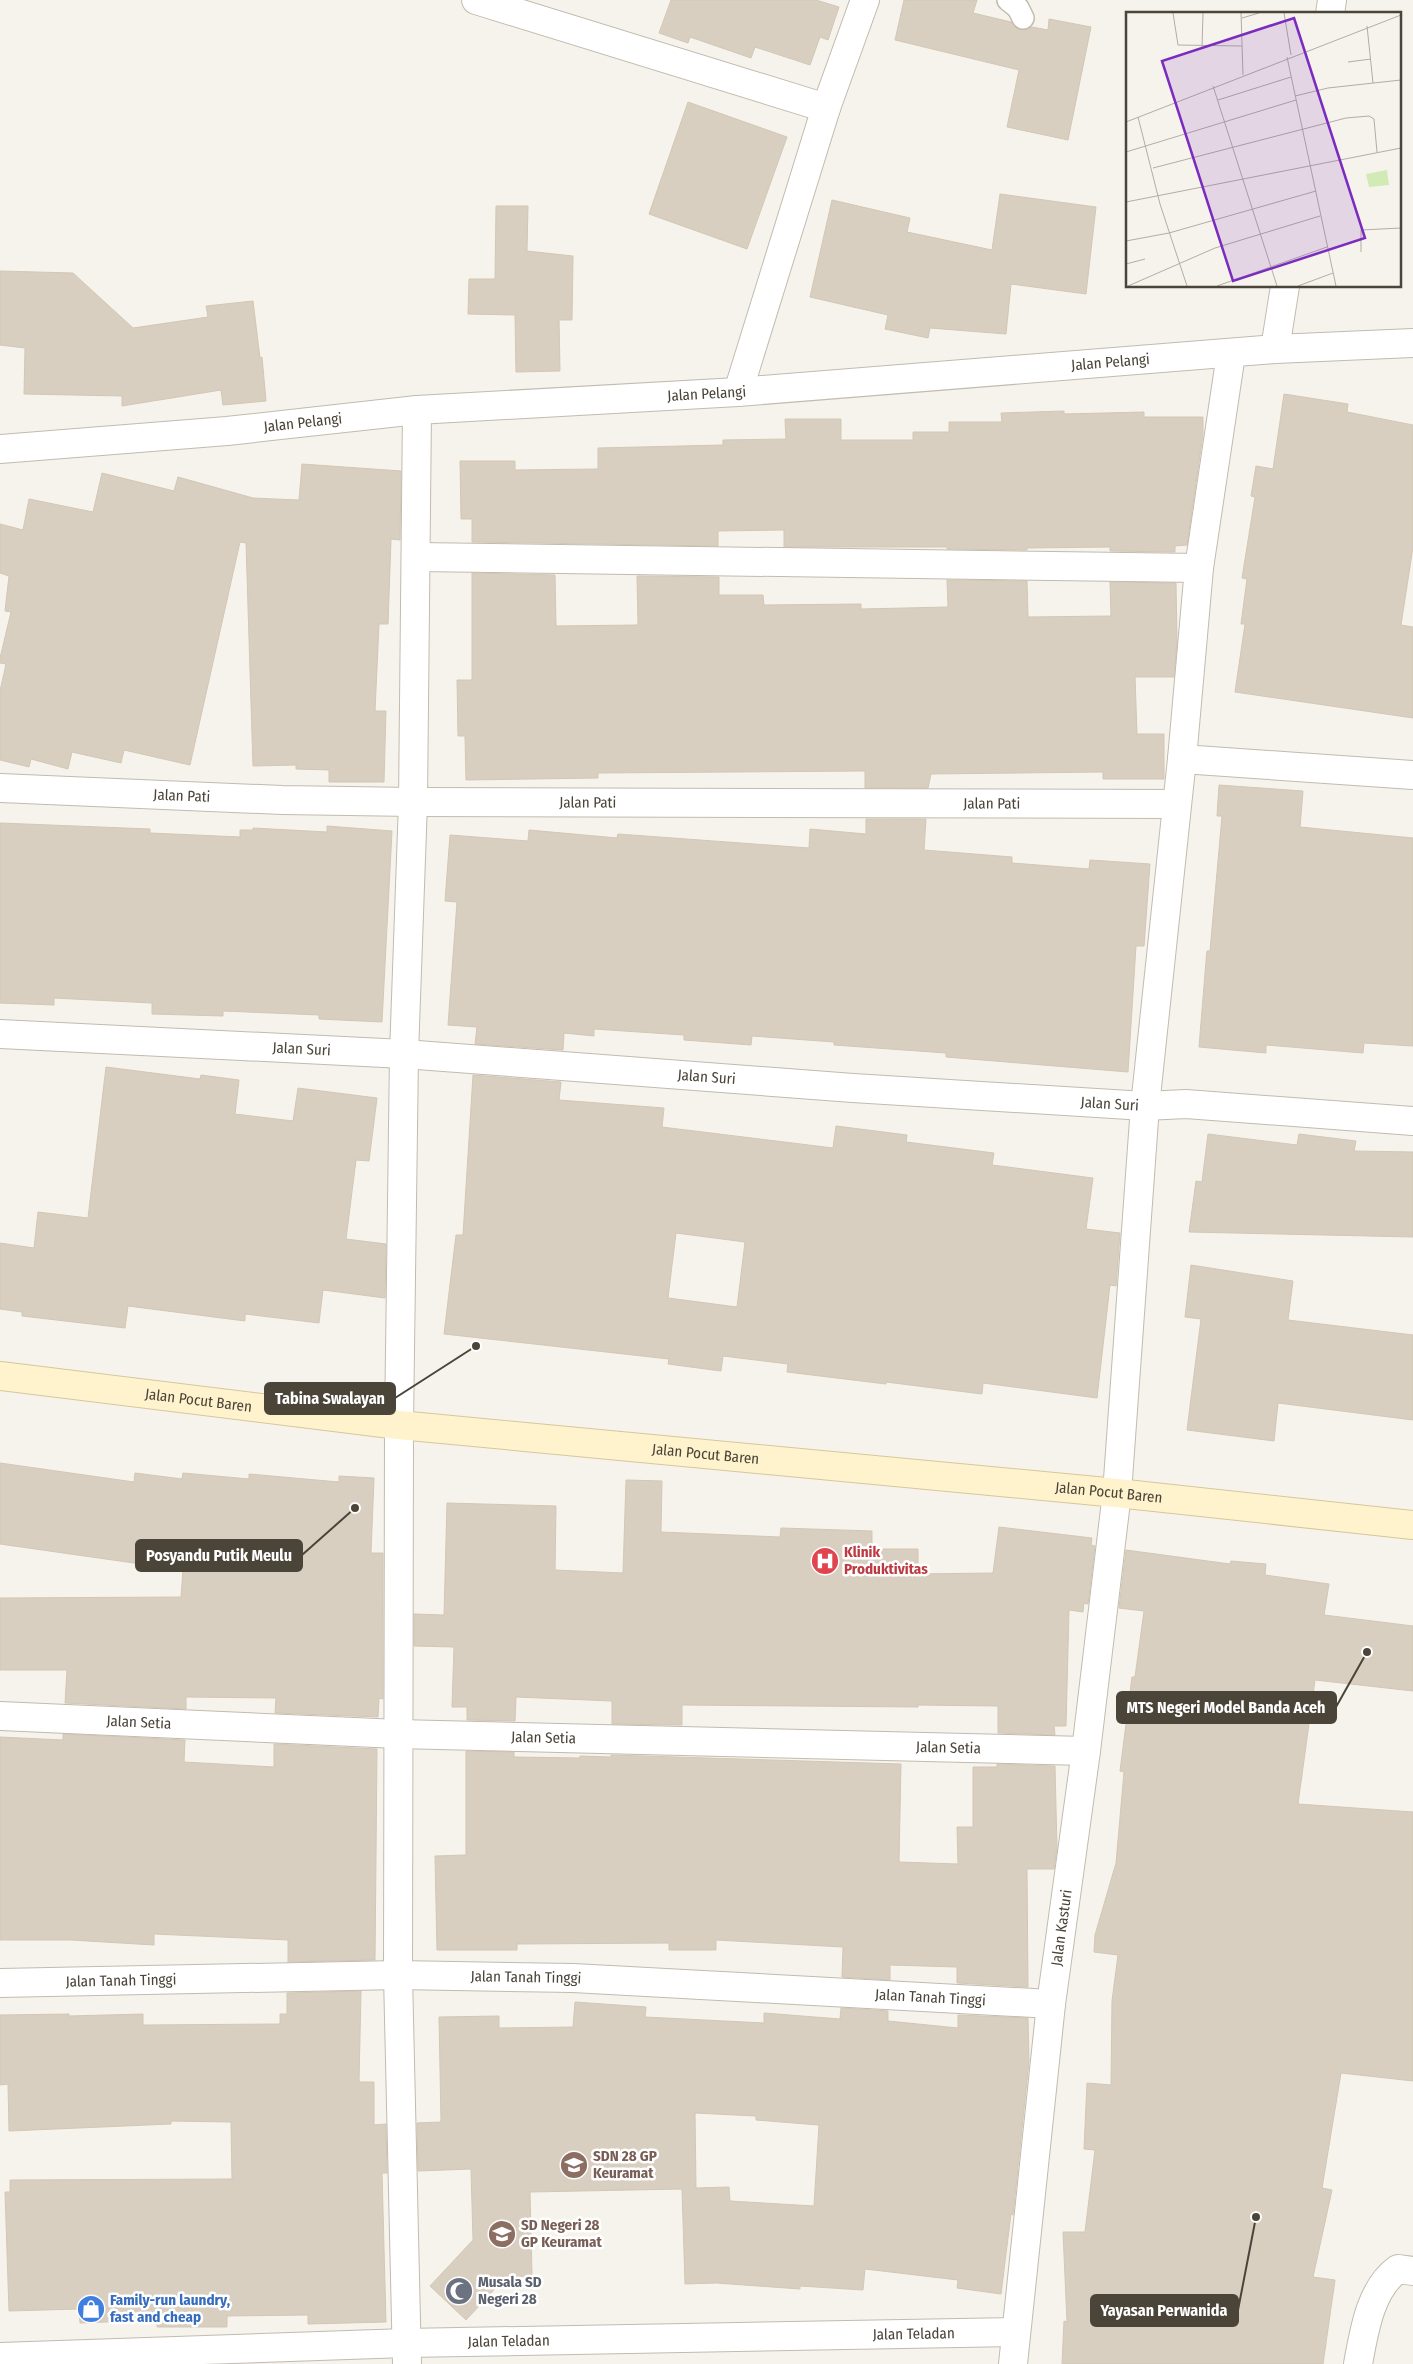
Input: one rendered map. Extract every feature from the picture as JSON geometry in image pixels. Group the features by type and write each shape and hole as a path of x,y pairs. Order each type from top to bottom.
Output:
{"main road":[{"name":"Jalan Pocut Baren","path":"0,1376 399,1425 1117,1493 1413,1525"}],"street":[{"path":"476,0 826,108"},
{"path":"738,392 826,108 865,0"},
{"path":"1275,349 1285,288"},
{"name":"Jalan Pelangi","path":"0,449 227,431 417,410 738,392 1275,349 1413,343"},
{"name":"Jalan Kasturi","path":"1013,2364 1051,2004 1086,1751 1117,1493 1145,1106 1182,759 1199,568 1231,354"},
{"path":"406,2353 398,1974 399,1425 404,1054 412,802 417,410"},
{"path":"416,557 1199,568"},
{"path":"1182,759 1413,775"},
{"name":"Jalan Pati","path":"0,788 282,800 412,802 1176,804"},
{"name":"Jalan Suri","path":"0,1034 404,1054 843,1087 1145,1106 1186,1104 1413,1121"},
{"name":"Jalan Setia","path":"0,1716 398,1734 1086,1751"},
{"name":"Jalan Tanah Tinggi","path":"0,1984 398,1974 573,1978 1051,2004"},
{"path":"1358,2364 1378,2292 1388,2276 1398,2269 1413,2271"},
{"name":"Jalan Teladan","path":"0,2357 406,2353 1016,2332"}],"lane":[{"path":"1008,0 1018,8 1023,18"}],"building":[{"path":"671,0 816,0 839,7 828,40 820,37 810,65 755,47 751,58 690,37 688,43 659,33"},
{"path":"904,0 977,0 973,13 1011,22 1016,28 1022,30 1032,27 1048,30 1049,19 1091,27 1068,140 1007,127 1019,70 895,40"},
{"path":"688,102 787,137 747,249 649,214"},
{"path":"1000,194 1096,207 1086,294 1011,284 1006,334 930,328 928,338 885,329 888,315 810,297 832,200 910,218 907,232 992,250"},
{"path":"496,206 528,206 527,251 573,256 572,320 559,320 560,371 516,372 515,315 468,314 469,279 495,279"},
{"path":"0,271 73,273 133,328 208,317 206,306 253,301 260,358 262,357 266,401 223,405 221,390 122,406 122,396 24,394 25,348 0,345"},
{"path":"1284,394 1348,404 1347,412 1413,425 1413,547 1401,625 1413,627 1413,718 1235,692 1245,624 1241,624 1247,579 1242,578 1255,497 1251,496 1256,466 1273,469"},
{"path":"1064,411 1064,414 1144,412 1144,417 1203,417 1203,434 1187,545 1175,546 1175,552 1110,551 1110,547 1027,548 1027,550 947,549 947,547 784,547 784,530 718,531 718,546 472,542 472,519 461,519 460,461 515,461 515,470 598,469 598,448 723,445 723,440 786,439 785,419 841,419 841,440 913,440 913,432 949,432 949,422 1002,422 1001,413"},
{"path":"302,464 401,471 400,540 391,539 388,624 379,624 375,711 386,711 384,782 329,782 329,770 296,769 296,765 253,766 246,543 240,542 190,765 124,750 121,763 72,752 68,769 31,759 29,767 0,760 0,691 6,664 0,663 0,658 11,612 5,611 9,576 0,573 0,524 23,530 29,499 93,512 102,473 174,491 178,477 253,498 299,500"},
{"path":"472,573 555,575 556,626 638,625 637,576 719,577 719,595 763,595 764,605 861,604 861,609 948,607 947,580 1027,581 1028,617 1111,616 1110,582 1176,583 1177,641 1174,677 1135,677 1137,734 1164,734 1164,779 1103,779 1103,772 931,774 928,788 865,788 865,771 598,773 598,778 466,780 465,736 458,736 457,680 472,680"},
{"path":"1219,785 1303,791 1300,827 1413,838 1413,1046 1364,1043 1363,1053 1266,1045 1266,1053 1199,1047 1206,961 1207,951 1210,951 1222,816 1217,816"},
{"path":"866,819 926,819 924,850 1012,857 1012,863 1089,869 1090,860 1150,864 1144,946 1136,946 1128,1072 946,1057 946,1053 834,1045 834,1042 752,1036 751,1045 684,1040 684,1035 594,1029 594,1036 564,1033 563,1050 475,1044 477,1027 448,1025 457,902 445,901 450,835 528,841 529,830 617,838 618,834 809,848 810,829 866,834"},
{"path":"0,823 150,829 150,833 240,837 240,830 253,830 253,828 327,832 327,826 392,831 382,1022 319,1019 319,1015 223,1011 223,1016 152,1014 152,1003 54,998 54,1005 0,1003"},
{"path":"106,1067 200,1079 201,1075 239,1080 235,1114 293,1121 298,1088 377,1098 369,1161 356,1160 346,1239 386,1244 385,1298 323,1290 319,1323 245,1314 245,1321 128,1306 125,1328 22,1316 22,1312 0,1309 0,1243 34,1248 38,1212 88,1218"},
{"path":"473,1075 561,1082 559,1100 664,1108 662,1127 833,1148 836,1126 907,1135 906,1142 994,1153 992,1165 1093,1178 1086,1229 1120,1233 1116,1286 1110,1285 1097,1398 983,1383 982,1394 886,1382 886,1384 787,1372 788,1364 723,1356 721,1371 668,1364 669,1359 444,1334 456,1235 463,1235","holes":["676,1233 745,1242 737,1307 668,1298"]},
{"path":"1208,1134 1297,1145 1299,1134 1356,1141 1354,1151 1413,1152 1413,1237 1189,1232 1196,1181 1202,1182"},
{"path":"1191,1265 1293,1281 1288,1320 1413,1335 1413,1420 1278,1403 1274,1441 1187,1430 1201,1319 1185,1317"},
{"path":"0,1463 134,1482 135,1473 182,1479 183,1473 249,1479 249,1474 339,1482 339,1476 374,1478 371,1553 383,1553 383,1699 379,1698 378,1717 275,1713 276,1698 186,1697 186,1709 65,1703 67,1670 0,1670 0,1598 181,1597 183,1570 0,1544"},
{"path":"626,1480 662,1481 661,1532 780,1537 781,1528 872,1531 872,1549 918,1549 918,1574 993,1573 999,1527 1092,1538 1091,1545 1095,1546 1088,1604 1084,1603 1083,1612 1069,1610 1066,1726 1054,1726 1055,1735 998,1733 998,1706 918,1705 918,1707 682,1705 682,1725 612,1724 612,1701 516,1697 515,1721 467,1720 467,1707 452,1707 454,1647 414,1646 414,1614 444,1615 447,1503 556,1506 555,1570 623,1573"},
{"path":"1126,1550 1230,1564 1231,1561 1266,1564 1265,1575 1329,1584 1324,1615 1413,1626 1413,1691 1315,1680 1298,1804 1413,1812 1413,2081 1341,2073 1322,2188 1332,2190 1313,2277 1335,2280 1323,2364 1062,2364 1064,2321 1067,2322 1063,2232 1085,2232 1095,2150 1084,2149 1087,2083 1111,2085 1112,2001 1118,1955 1094,1952 1095,1935 1116,1863 1124,1772 1120,1771 1132,1677 1135,1677 1144,1611 1119,1608"},
{"path":"63,1734 185,1740 184,1762 274,1767 274,1744 377,1749 375,1960 288,1962 288,1940 154,1934 154,1945 71,1940 0,1940 0,1737 63,1740"},
{"path":"466,1751 514,1752 514,1757 580,1758 580,1756 611,1757 611,1755 901,1764 899,1862 958,1864 957,1827 973,1827 973,1767 997,1767 997,1764 1055,1766 1057,1848 1054,1869 1027,1869 1028,1987 957,1983 957,1967 890,1965 890,1980 842,1977 843,1947 716,1940 716,1950 669,1950 669,1943 517,1944 517,1950 437,1950 435,1856 466,1855"},
{"path":"361,1991 359,2082 374,2082 374,2125 386,2124 387,2173 382,2173 386,2322 308,2324 308,2315 227,2316 227,2327 157,2327 157,2320 80,2323 79,2309 9,2311 5,2192 10,2192 10,2180 232,2179 231,2122 171,2121 171,2124 9,2131 8,2084 0,2085 0,2015 143,2014 143,2025 280,2024 280,2014 287,2014 287,1993"},
{"path":"575,2002 646,2007 645,2017 764,2023 764,2013 840,2019 841,2008 888,2011 888,2021 958,2028 958,2015 1028,2018 1029,2061 1013,2215 1011,2214 1001,2294 957,2288 958,2280 865,2269 863,2290 800,2286 800,2289 716,2283 685,2284 682,2189 530,2192 532,2276 506,2277 466,2320 430,2286 473,2240 471,2169 418,2171 417,2123 441,2122 439,2017 499,2016 499,2028 573,2027","holes":["695,2113 756,2116 756,2120 819,2125 814,2206 730,2201 729,2187 696,2188"]}],"place":[{"name":"Tabina Swalayan","path":"476,1346"},
{"name":"Posyandu Putik Meulu","path":"355,1508"},
{"name":"Klinik Produktivitas","path":"825,1561"},
{"name":"MTS Negeri Model Banda Aceh","path":"1367,1652"},
{"name":"SDN 28 GP Keuramat","path":"574,2165"},
{"name":"Yayasan Perwanida","path":"1256,2217"},
{"name":"SD Negeri 28 GP Keuramat","path":"502,2234"},
{"name":"Musala SD Negeri 28","path":"459,2291"},
{"name":"Family-run laundry, fast and cheap","path":"91,2309"}]}
